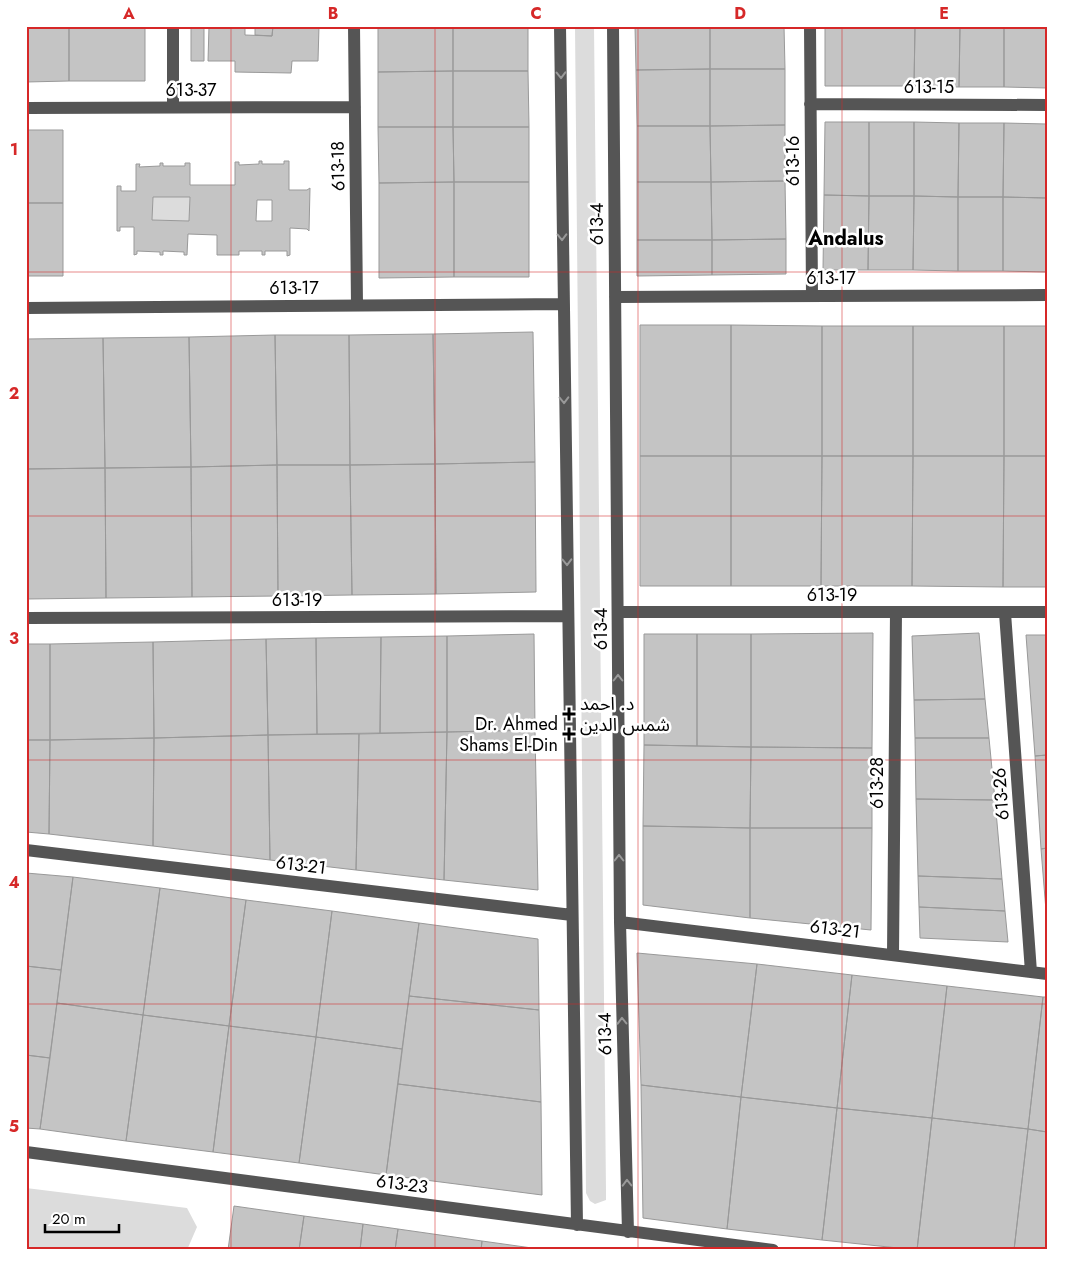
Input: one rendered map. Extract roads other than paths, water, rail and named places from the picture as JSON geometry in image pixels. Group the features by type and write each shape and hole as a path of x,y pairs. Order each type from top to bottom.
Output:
{"street":[{"path":"173,26 173,108"},
{"name":"613-18","path":"354,26 357,305"},
{"name":"613-4","path":"560,26 577,1225"},
{"name":"613-4","path":"613,26 620,922 628,1232"},
{"name":"613-16","path":"810,26 812,295"},
{"name":"613-15","path":"810,104 1047,106"},
{"name":"613-37","path":"26,108 355,107"},
{"name":"613-17","path":"615,297 1047,295"},
{"name":"613-17","path":"26,308 563,304"},
{"name":"613-19","path":"618,612 1047,612"},
{"name":"613-28","path":"893,954 896,612"},
{"name":"613-26","path":"1005,613 1031,972"},
{"name":"613-19","path":"26,618 568,616"},
{"name":"613-21","path":"26,850 572,915"},
{"name":"613-21","path":"620,922 1047,974"},
{"name":"613-23","path":"26,1152 737,1247 773,1250"}],"place":[{"name":"د. احمد شمس الدين","path":"569,714"},
{"name":"Dr. Ahmed Shams El-Din","path":"569,734"}],"district":[{"name":"Andalus","path":"846,238"}]}
